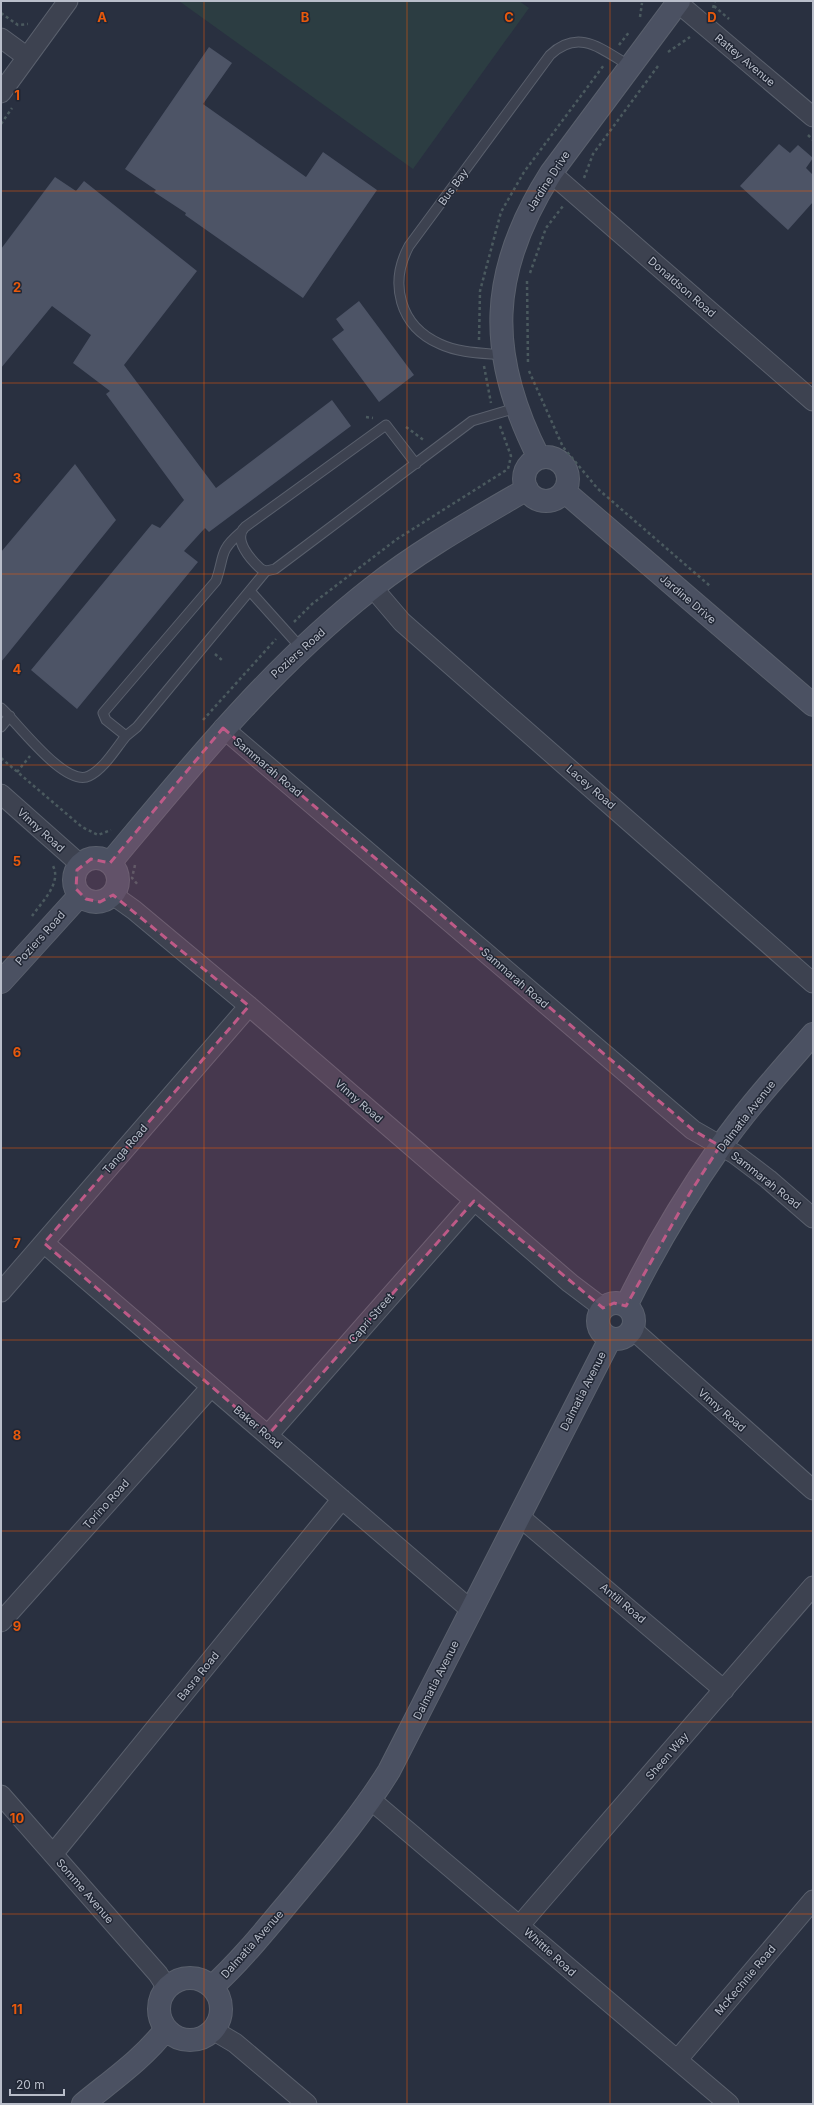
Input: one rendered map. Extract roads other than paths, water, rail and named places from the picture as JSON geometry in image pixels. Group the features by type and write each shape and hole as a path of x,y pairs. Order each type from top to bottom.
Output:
{"street":[{"path":"1,93 68,1"},
{"name":"Rattey Avenue","path":"676,2 813,117"},
{"name":"Jardine Drive","path":"539,458 508,405 500,332 501,304 507,268 519,232 532,203 551,173 676,2"},
{"path":"1,38 27,57"},
{"name":"Donaldson Road","path":"551,173 813,401"},
{"path":"539,458 552,458 564,465 568,478 564,491 553,500 545,501 538,499 527,489 525,483 526,471 533,461 539,458"},
{"name":"Poziers Road","path":"110,863 223,728 276,672 373,588 437,543 527,489"},
{"name":"Jardine Drive","path":"564,491 813,705"},
{"name":"Lacey Road","path":"373,588 402,622 813,983"},
{"name":"Sammarah Road","path":"223,728 693,1130 735,1154 768,1179 813,1218"},
{"name":"Vinny Road","path":"1,794 81,865"},
{"path":"91,859 104,859 110,863 118,874 118,882 113,895 100,902 86,899 80,895 76,890 75,877 81,865 91,859"},
{"name":"Poziers Road","path":"1,982 80,895"},
{"name":"Vinny Road","path":"113,895 134,910 249,1006 570,1283 603,1308"},
{"name":"Tanga Road","path":"1,1292 249,1006"},
{"name":"Dalmatia Avenue","path":"626,1306 665,1234 720,1146 747,1110 813,1034"},
{"name":"Capri Street","path":"268,1435 474,1201"},
{"name":"Baker Road","path":"44,1242 472,1611"},
{"path":"614,1303 626,1306 633,1317 632,1329 623,1338 610,1339 605,1336 598,1326 597,1319 603,1308 614,1303"},
{"name":"Vinny Road","path":"632,1329 813,1490"},
{"name":"Dalmatia Avenue","path":"212,1987 228,1972 262,1934 371,1800 389,1771 520,1517 591,1372 610,1339"},
{"name":"Torino Road","path":"1,1622 211,1387"},
{"name":"Basra Road","path":"53,1854 342,1499"},
{"name":"Antill Road","path":"520,1517 724,1690"},
{"name":"Sheen Way","path":"520,1925 813,1586"},
{"name":"Somme Avenue","path":"1,1795 158,1974 168,1988"},
{"name":"Whittle Road","path":"371,1800 520,1925 602,1998 678,2059 729,2104"},
{"name":"McKechnie Road","path":"678,2059 813,1900"},
{"path":"189,1978 198,1979 212,1987 220,2000 221,2008 218,2023 213,2030 206,2036 189,2040 172,2035 166,2029 159,2013 162,1996 168,1988 174,1983 189,1978"},
{"path":"83,2104 153,2046 166,2029"},
{"path":"213,2030 235,2043 307,2104"}],"lane":[{"name":"Bus Bay","path":"503,355 453,348 428,338 415,325 406,312 399,296 398,279 401,261 409,246 550,55 560,46 570,42 579,41 592,45 630,66"},
{"path":"1,708 10,716 37,748 70,774 79,778 89,777 100,768 126,736 137,727 266,571 275,569 472,421 508,405"},
{"path":"126,736 106,720 103,713 216,581 221,568 222,556 227,544 245,527 386,425 416,464"},
{"path":"240,533 240,541 257,566 266,571"},
{"path":"250,591 302,649"},
{"path":"1,727 10,716"}]}
